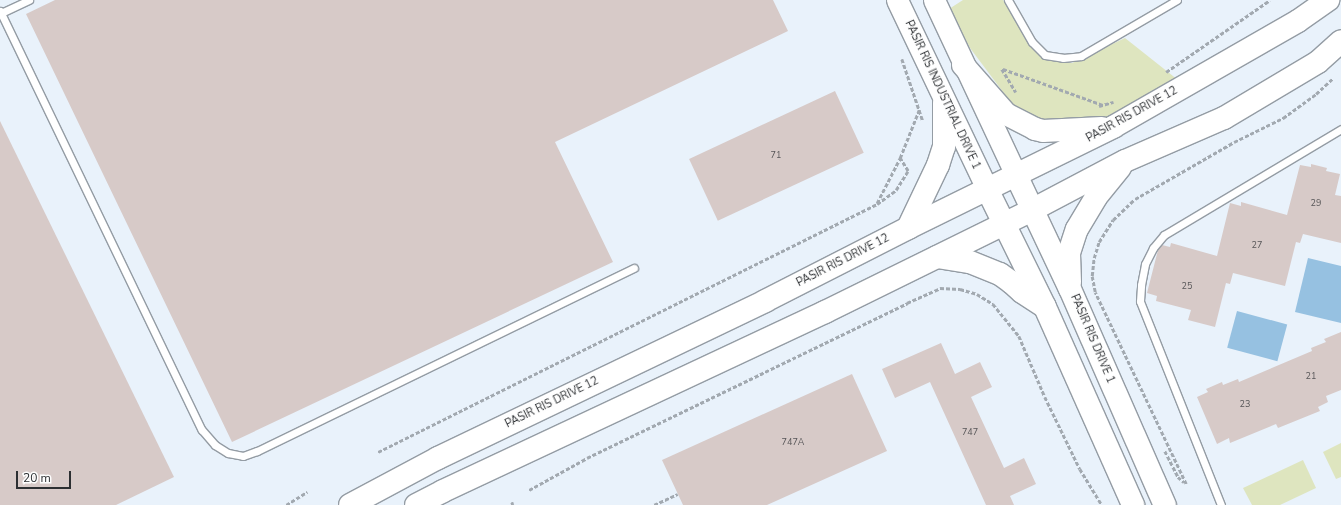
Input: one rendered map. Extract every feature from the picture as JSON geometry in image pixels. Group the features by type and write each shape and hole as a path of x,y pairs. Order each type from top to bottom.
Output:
{"main road":[{"name":"PASIR RIS INDUSTRIAL DRIVE 1","path":"897,0 944,103 987,189"},
{"path":"934,0 963,65 1016,175"},
{"name":"PASIR RIS DRIVE 12","path":"350,505 438,458 765,301 908,228 1113,127 1298,20 1328,0"},
{"path":"416,505 457,484 825,312 1032,210 1125,162 1224,118 1318,62 1341,41"},
{"path":"963,65 1006,114 1035,129 1044,131 1113,127"},
{"path":"908,228 938,165 944,146 944,103"},
{"path":"1070,289 1069,253 1077,229 1096,197 1125,162"},
{"name":"PASIR RIS DRIVE 1","path":"1016,175 1070,289 1165,505"},
{"path":"987,189 1045,307 1133,505"},
{"path":"937,257 970,262 1000,274 1022,292 1045,307"}],"lane":[{"path":"29,0 0,12 202,430 215,445 228,453 243,456 257,451 634,268"},
{"path":"1008,0 1032,42 1045,55 1063,58 1081,56 1177,0"},
{"path":"1221,505 1140,301 1141,285 1146,264 1153,248 1164,235 1341,130"}],"path":[{"path":"1162,74 1270,0"},
{"path":"900,52 914,97 920,109 923,124"},
{"path":"1020,98 1002,69 1104,105"},
{"path":"1186,484 1095,292 1092,276 1094,258 1099,242 1112,220 1135,199 1234,142 1283,118 1316,94 1336,75"},
{"path":"877,204 900,158 920,109"},
{"path":"900,158 908,171"},
{"path":"378,452 877,204 896,190 913,166"},
{"path":"529,490 587,458 940,288 960,289 977,294 993,304 1019,336 1077,463 1102,505"},
{"path":"286,505 307,492"},
{"path":"654,505 678,494"}],"green space":[{"path":"963,0 1003,0 1033,48 1048,60 1072,63 1125,38 1178,80 1104,123 1050,127 1015,108 970,48 949,9"},
{"path":"1341,443 1341,477 1336,479 1323,452"},
{"path":"1303,460 1316,488 1280,505 1252,505 1243,488"}],"water":[{"path":"1308,258 1341,266 1341,323 1295,312"},
{"path":"1237,311 1287,324 1277,361 1227,348"}],"building":[{"path":"55,0 773,0 788,31 555,142 613,262 232,442 26,14"},
{"path":"835,91 864,153 718,221 689,159"},
{"path":"0,121 174,477 116,505 0,505"},
{"path":"1311,164 1327,168 1326,171 1340,174 1335,195 1341,196 1341,243 1303,234 1300,243 1296,242 1285,286 1233,273 1230,284 1226,283 1215,327 1188,320 1191,310 1156,301 1157,296 1147,293 1158,250 1162,245 1170,247 1171,243 1217,256 1230,203 1241,206 1241,202 1287,215 1300,165 1311,167"},
{"path":"1341,332 1341,390 1326,396 1328,402 1318,407 1320,411 1278,428 1276,424 1230,443 1229,438 1217,444 1197,397 1208,392 1206,389 1222,382 1223,385 1238,379 1239,382 1312,351 1311,348 1326,342 1324,339"},
{"path":"941,343 955,374 980,362 992,387 971,397 1004,468 1024,458 1036,484 1010,496 1014,505 986,505 930,382 895,398 882,369"},
{"path":"852,374 887,451 767,505 683,505 662,460"}]}
